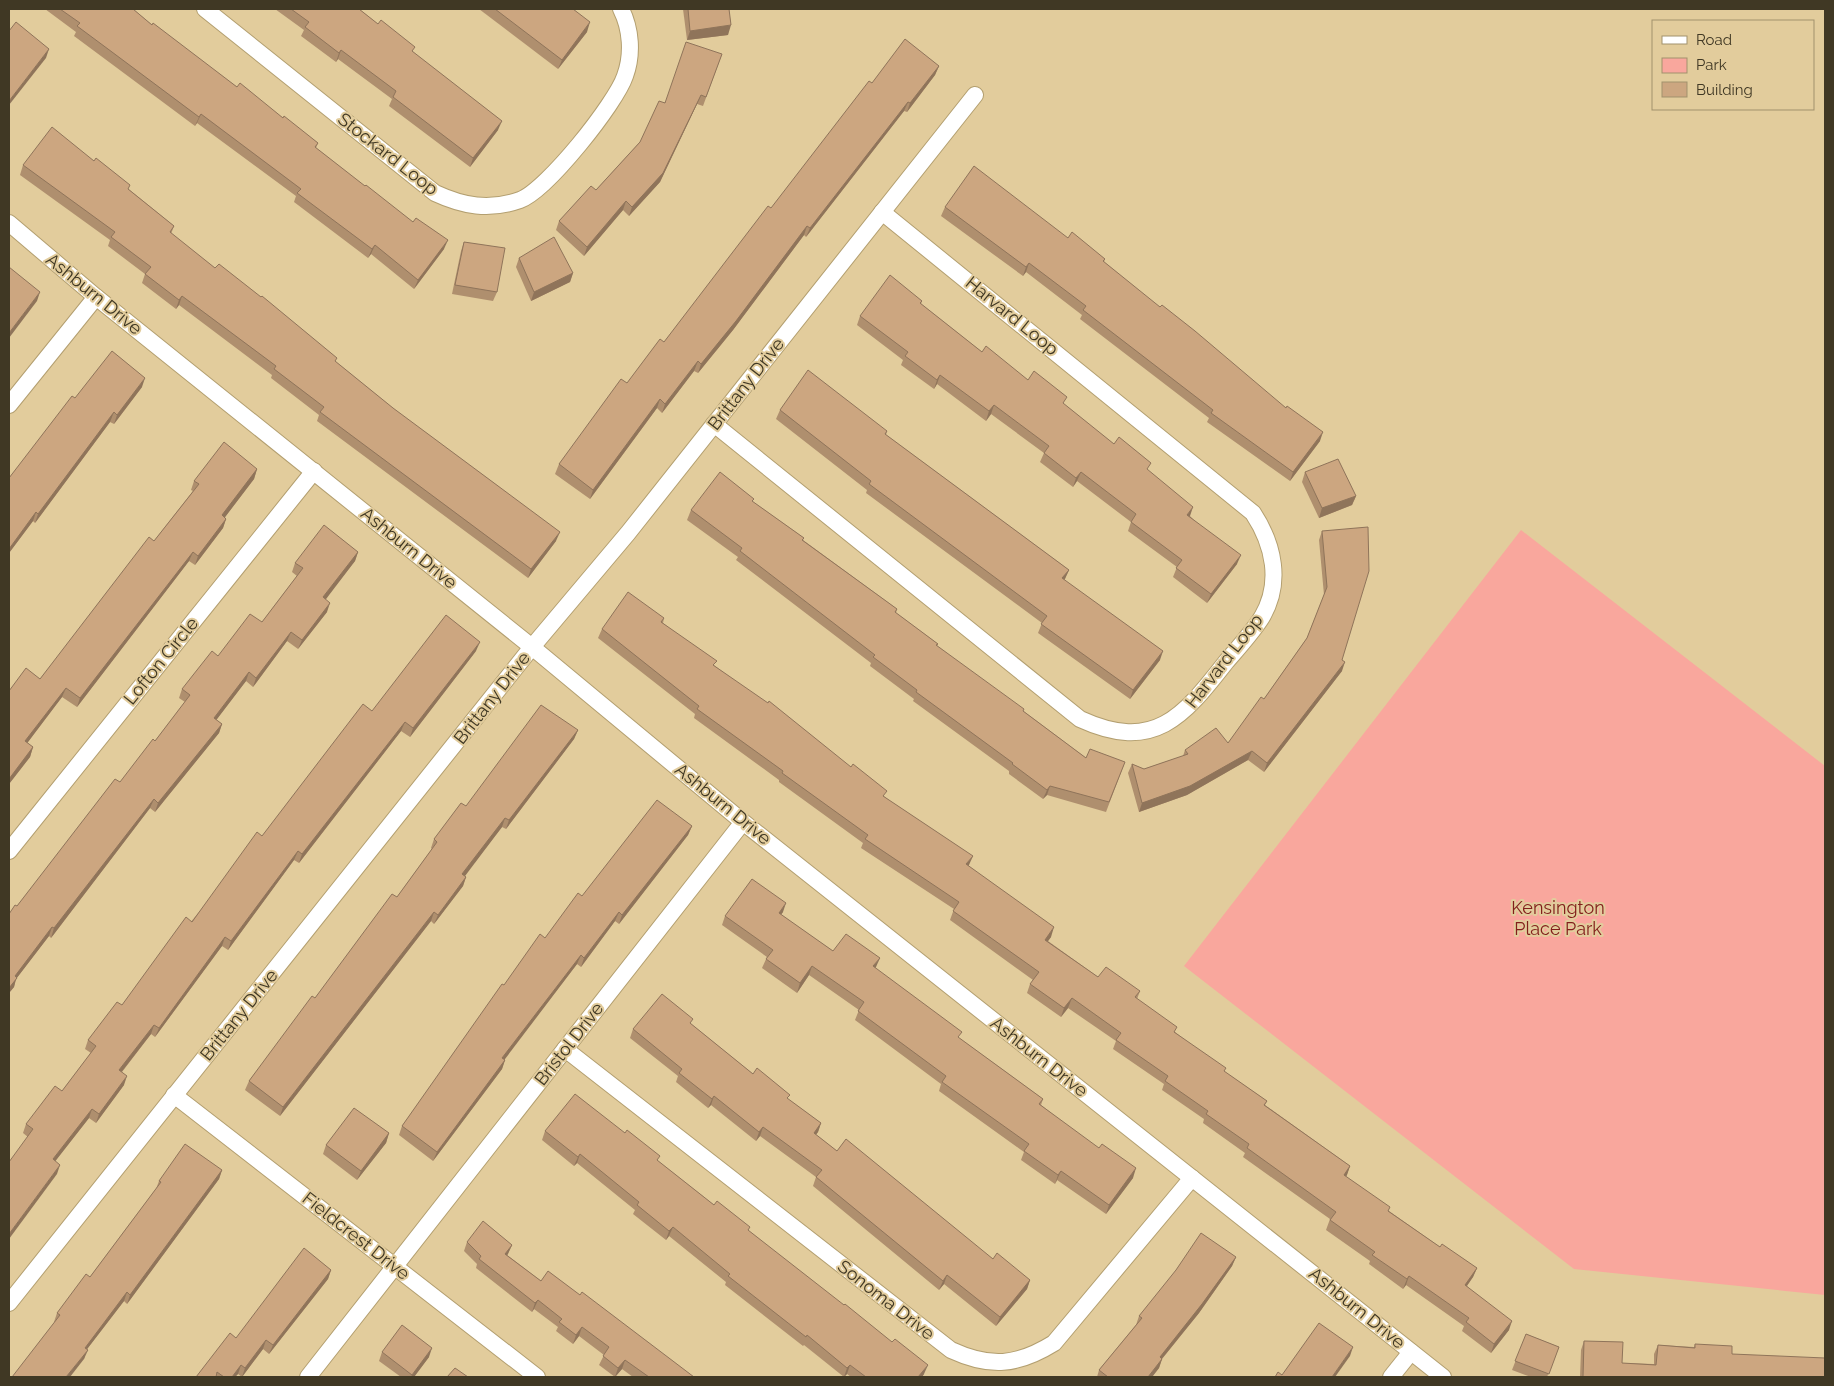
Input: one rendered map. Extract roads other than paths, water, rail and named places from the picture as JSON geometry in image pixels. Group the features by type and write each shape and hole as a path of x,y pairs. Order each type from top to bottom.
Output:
{"street":[{"name":"Stockard Loop","path":"205,9 435,193 456,203 477,207 499,206 522,199 540,188 555,174 616,97 625,77 630,58 630,36 621,9"},
{"name":"Brittany Drive","path":"9,1303 532,648 628,533 975,95"},
{"name":"Harvard Loop","path":"714,424 1080,719 1100,728 1123,732 1147,730 1168,723 1185,712 1198,698 1262,617 1270,597 1274,575 1272,551 1264,530 1253,513 882,212"},
{"name":"Ashburn Drive","path":"9,223 96,297 314,471 743,822 1443,1377"},
{"path":"9,405 96,297"},
{"name":"Lofton Circle","path":"9,852 314,471"},
{"name":"Bristol Drive","path":"308,1377 743,822"},
{"name":"Sonoma Drive","path":"565,1049 950,1350 971,1359 992,1363 1013,1362 1036,1355 1054,1343 1068,1330 1192,1178"},
{"name":"Fieldcrest Drive","path":"174,1095 537,1377"},
{"path":"1391,1377 1411,1352"}],"park label":[{"name":"Kensington Place Park","path":"1558,918"}]}
